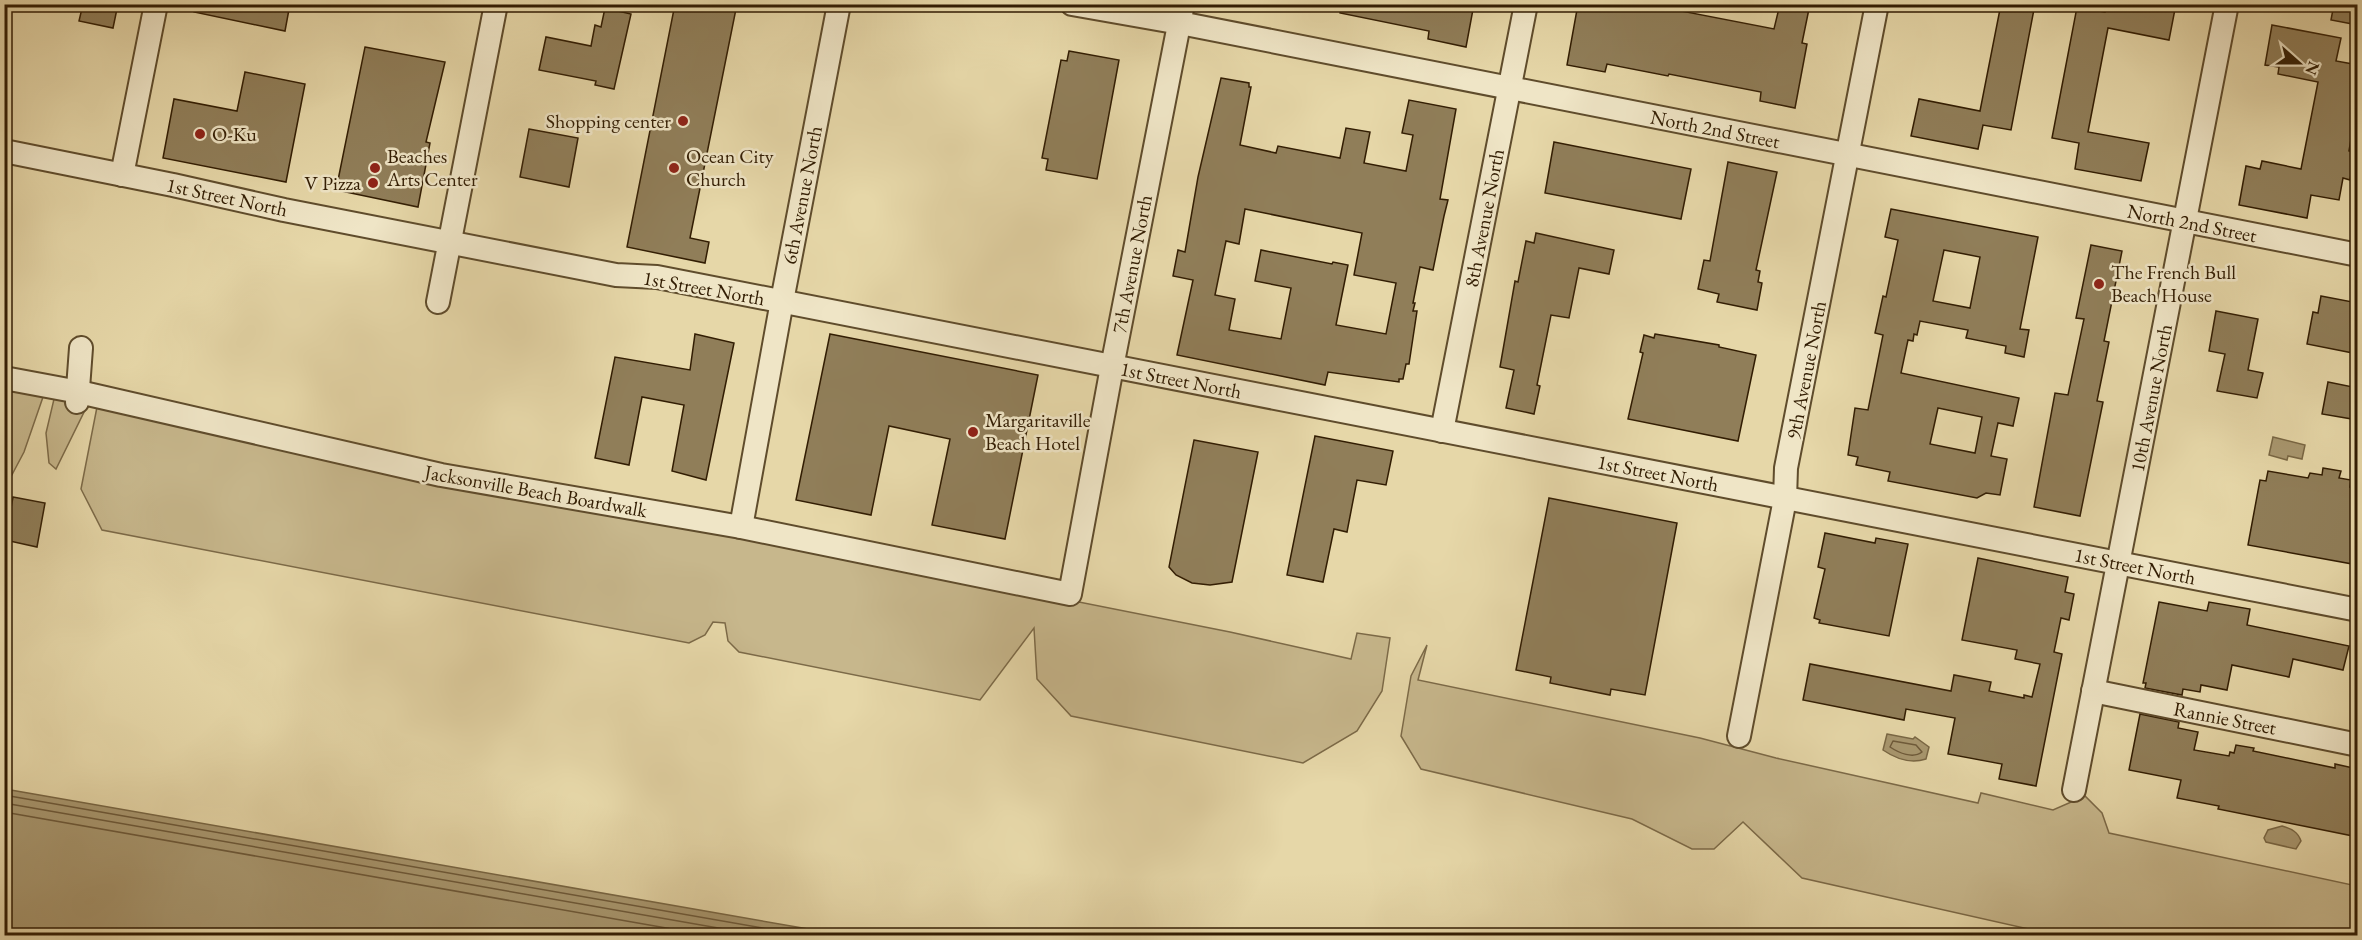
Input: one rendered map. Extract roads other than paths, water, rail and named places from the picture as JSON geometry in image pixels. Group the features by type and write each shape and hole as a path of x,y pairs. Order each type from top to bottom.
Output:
{"street":[{"path":"122,175 156,4"},
{"path":"438,302 496,4"},
{"name":"6th Avenue North","path":"741,527 840,4"},
{"name":"North 2nd Street","path":"1072,4 1182,14 1510,89 2358,255"},
{"name":"8th Avenue North","path":"1442,431 1526,4"},
{"name":"9th Avenue North","path":"1739,736 1785,499 1786,468 1877,4"},
{"name":"10th Avenue North","path":"2073,790 2227,4"},
{"name":"7th Avenue North","path":"1071,594 1112,367 1182,14"},
{"name":"1st Street North","path":"4,151 284,210 616,275 657,277 2358,610"},
{"path":"78,397 81,348"},
{"name":"Jacksonville Beach Boardwalk","path":"4,378 78,397 441,475 741,527 1071,594"},
{"name":"Rannie Street","path":"2093,691 2358,745"}],"water":[{"path":"2273,437 2305,445 2302,459 2288,456 2287,460 2269,455"},
{"path":"1887,734 1913,739 1915,737 1929,747 1926,759 1909,761 1883,750"},
{"path":"5,789 843,935 5,935"},
{"path":"2282,826 2298,835 2301,841 2296,849 2266,842 2264,838 2268,830"}],"place":[{"name":"Shopping center","path":"683,121"},
{"name":"O-Ku","path":"200,134"},
{"name":"Beaches Arts Center","path":"375,168"},
{"name":"Ocean City Church","path":"674,168"},
{"name":"V Pizza","path":"373,183"},
{"name":"The French Bull Beach House","path":"2099,284"},
{"name":"Margaritaville Beach Hotel","path":"973,432"}]}
